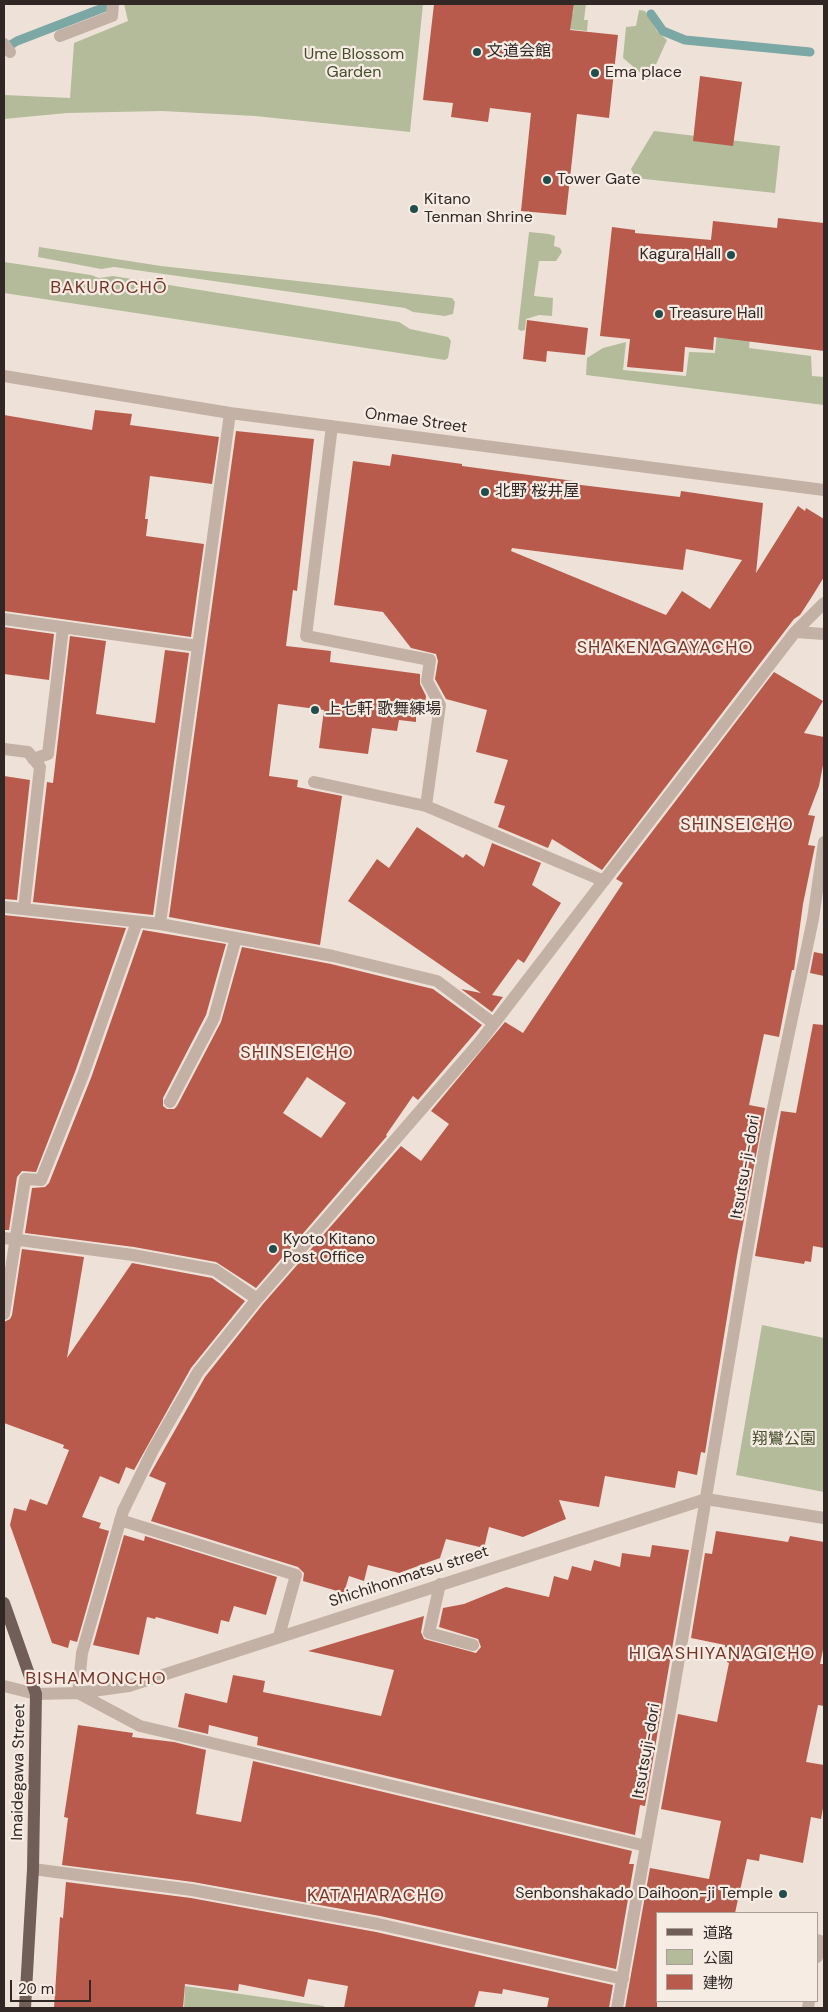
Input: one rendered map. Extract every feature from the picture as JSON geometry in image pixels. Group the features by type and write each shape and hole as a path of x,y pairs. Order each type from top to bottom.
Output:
{"main road":[{"name":"Imaidegawa Street","path":"4,1602 36,1694 33,1869 25,2008"}],"street":[{"path":"60,36 112,16 113,4"},
{"name":"Onmae Street","path":"4,376 230,413 824,490"},
{"path":"160,924 230,413"},
{"path":"332,426 306,636 430,660 427,681 440,705 426,806"},
{"path":"646,1846 140,1726 78,1694 82,1653 122,1511 153,1450 198,1372 257,1299 480,1043 493,1023 795,632 824,604"},
{"path":"4,620 198,646"},
{"path":"33,759 48,754 63,628"},
{"path":"795,632 824,634"},
{"path":"4,749 28,752 40,767 24,909"},
{"path":"314,782 426,806 604,880"},
{"name":"Itsutsu-ji-dori","path":"706,1499 765,1146 812,929 824,842"},
{"path":"4,907 160,924 333,956 437,981 493,1023"},
{"path":"4,1314 10,1238 25,1179 41,1180 83,1075 137,922"},
{"path":"170,1102 214,1018 236,938"},
{"path":"10,1238 132,1255 215,1270 257,1299"},
{"name":"Shichihonmatsu street","path":"4,1686 36,1694 78,1694 129,1686 706,1499 824,1518"},
{"name":"Itsutsuji-dori","path":"617,2008 706,1499"},
{"path":"120,1520 296,1575 279,1636"},
{"path":"440,1584 429,1633 473,1645"},
{"path":"33,1869 192,1890 378,1924 623,1979"},
{"path":"818,1940 820,1940 818,1951"}],"green space":[{"name":"Ume Blossom Garden","path":"124,4 423,4 410,132 255,116 162,111 67,113 4,119 4,95 70,98 74,43 128,21"},
{"path":"550,4 563,4 562,13 573,14 574,4 586,4 584,20 588,20 587,31 559,28 539,99"},
{"path":"639,10 645,11 657,31 667,40 649,80 623,58 626,27 636,26"},
{"path":"654,131 780,146 775,193 635,178 631,169"},
{"path":"529,232 555,236 554,246 560,248 562,252 556,261 539,261 534,296 553,298 552,316 539,315 526,319 525,330 521,331 518,329"},
{"path":"39,247 161,266 452,298 455,302 453,314 445,316 413,312 405,308 114,267 101,269 38,257"},
{"path":"4,262 91,275 99,278 113,276 399,322 410,329 448,337 451,341 448,358 445,360 4,293"},
{"path":"721,290 754,296 749,348 811,356 812,376 824,377 824,405 586,375 587,358 603,348 626,342 623,370 686,376 689,352 715,353"},
{"name":"翔鸞公園","path":"762,1325 824,1338 824,1492 736,1475"},
{"path":"185,1986 324,2006 325,2008 184,2008"}],"building":[{"path":"434,4 574,4 570,30 618,35 609,118 577,114 566,215 521,211 531,113 490,108 488,122 451,117 453,103 423,100"},
{"path":"700,76 742,82 733,146 693,141"},
{"path":"778,218 824,223 824,351 714,337 713,350 685,347 683,372 627,367 630,339 600,336 612,227 635,230 635,233 711,240 713,221 777,228"},
{"path":"527,320 588,328 585,355 547,351 546,362 523,359"},
{"path":"95,410 132,414 130,425 219,437 212,484 150,476 145,519 148,519 146,536 204,544 191,637 4,611 4,415 92,430"},
{"path":"236,431 314,439 297,591 293,590 286,646 331,651 330,662 420,674 420,684 426,696 424,715 416,714 416,722 399,720 397,731 372,728 368,754 319,748 324,710 278,704 269,776 298,780 297,787 342,796 320,945 169,917"},
{"path":"392,454 462,464 462,466 574,481 573,484 680,497 681,491 763,503 756,573 798,506 805,511 806,508 824,519 824,577 813,595 800,615 794,619 602,870 552,839 548,848 498,827 505,806 494,803 508,760 476,752 487,710 446,699 435,679 438,661 436,654 411,648 383,612 334,605 353,461 390,466","holes":["512,548 683,570 686,549 742,560 710,609 682,591 666,615 511,551"]},
{"path":"4,627 54,634 49,680 4,674"},
{"path":"70,636 106,641 96,714 155,723 165,650 189,653 153,915 33,902 47,782 53,783"},
{"path":"774,672 823,701 804,733 824,737 824,760 819,786 808,815 815,816 808,845 815,846 803,904 794,970 792,970 779,1037 764,1034 749,1105 765,1108 737,1256 705,1453 701,1452 697,1475 678,1471 675,1488 605,1476 599,1507 559,1500 566,1519 523,1537 489,1527 484,1548 446,1539 440,1558 399,1573 368,1565 364,1581 349,1576 344,1593 303,1581 304,1573 298,1567 151,1521 166,1483 149,1476 205,1377 263,1304 401,1146 421,1161 449,1124 431,1111 505,1022 523,1033 623,883 616,879"},
{"path":"4,776 30,780 17,900 4,899"},
{"path":"417,827 463,858 466,854 484,867 492,843 541,863 532,885 561,903 524,963 518,959 492,995 503,997 492,1012 461,989 481,993 348,901 377,859 389,868"},
{"path":"4,915 126,928 75,1072 36,1172 22,1171 17,1177 9,1230 4,1230"},
{"path":"143,930 226,944 206,1015 163,1098 163,1106 167,1109 174,1109 177,1106 221,1022 242,947 331,964 433,989 482,1025 418,1100 413,1096 387,1136 256,1288 216,1262 134,1247 25,1233 32,1188 45,1187 49,1183 91,1078","holes":["307,1077 346,1103 321,1138 283,1113"]},
{"path":"814,952 824,954 824,976 810,973"},
{"path":"813,1024 824,1025 824,1248 813,1246 811,1262 805,1261 804,1264 755,1256 781,1111 796,1113"},
{"path":"22,1249 84,1257 67,1358 132,1263 212,1278 245,1301 191,1368 134,1470 126,1467 119,1484 100,1476 82,1517 101,1523 99,1528 109,1531 77,1642 70,1640 68,1648 52,1643 10,1525 14,1508 26,1511 30,1499 47,1505 69,1450 63,1448 64,1445 4,1423 4,1322 10,1319 12,1315"},
{"path":"716,1531 788,1542 790,1536 824,1542 824,1645 820,1664 824,1664 824,1706 818,1705 806,1762 824,1765 824,1803 821,1819 811,1817 803,1863 760,1854 759,1861 747,1859 735,1912 656,1912 657,2008 625,2008 650,1868 709,1879 721,1821 661,1809 678,1714 717,1722 729,1663 727,1662 730,1648 725,1647 725,1645 691,1638 705,1553 712,1554"},
{"path":"124,1535 144,1541 145,1536 277,1577 266,1615 234,1606 229,1622 221,1620 218,1634 156,1617 155,1619 147,1617 139,1655 93,1645"},
{"path":"652,1545 689,1550 645,1806 640,1805 635,1835 257,1745 258,1737 209,1725 208,1734 178,1727 185,1693 227,1703 233,1675 265,1681 263,1692 381,1716 394,1670 308,1651 424,1616 421,1632 424,1639 476,1653 481,1647 478,1639 439,1627 443,1608 464,1604 506,1587 549,1597 554,1576 568,1580 572,1566 591,1571 594,1560 620,1567 622,1553 650,1557"},
{"path":"78,1725 133,1733 132,1737 174,1742 206,1750 196,1814 241,1822 253,1761 632,1851 629,1864 634,1864 616,1969 380,1916 193,1882 62,1865 68,1818 64,1817"},
{"path":"66,1882 191,1898 376,1932 613,1985 609,2008 547,2008 549,1998 503,1989 502,1994 479,1991 474,2008 344,2008 348,1986 308,1979 304,1997 239,1984 238,1991 185,1984 183,2008 54,2008 60,1917 63,1918"}],"waterway":[{"path":"4,49 17,41 113,4"},
{"path":"651,14 663,31 685,40 810,52"}],"place":[{"name":"文道会館","path":"477,52"},
{"name":"Ema place","path":"595,73"},
{"name":"Tower Gate","path":"547,180"},
{"name":"Kitano Tenman Shrine","path":"414,209"},
{"name":"Kagura Hall","path":"731,255"},
{"name":"Treasure Hall","path":"659,314"},
{"name":"北野 桜井屋","path":"485,492"},
{"name":"上七軒 歌舞練場","path":"315,710"},
{"name":"Kyoto Kitano Post Office","path":"273,1249"},
{"name":"Senbonshakado Daihoon-ji Temple","path":"783,1894"}],"district":[{"name":"BAKUROCHŌ","path":"109,288"},
{"name":"SHAKENAGAYACHO","path":"665,648"},
{"name":"SHINSEICHO","path":"737,825"},
{"name":"SHINSEICHO","path":"297,1053"},
{"name":"HIGASHIYANAGICHO","path":"722,1654"},
{"name":"BISHAMONCHO","path":"96,1679"},
{"name":"KATAHARACHO","path":"376,1896"}]}
